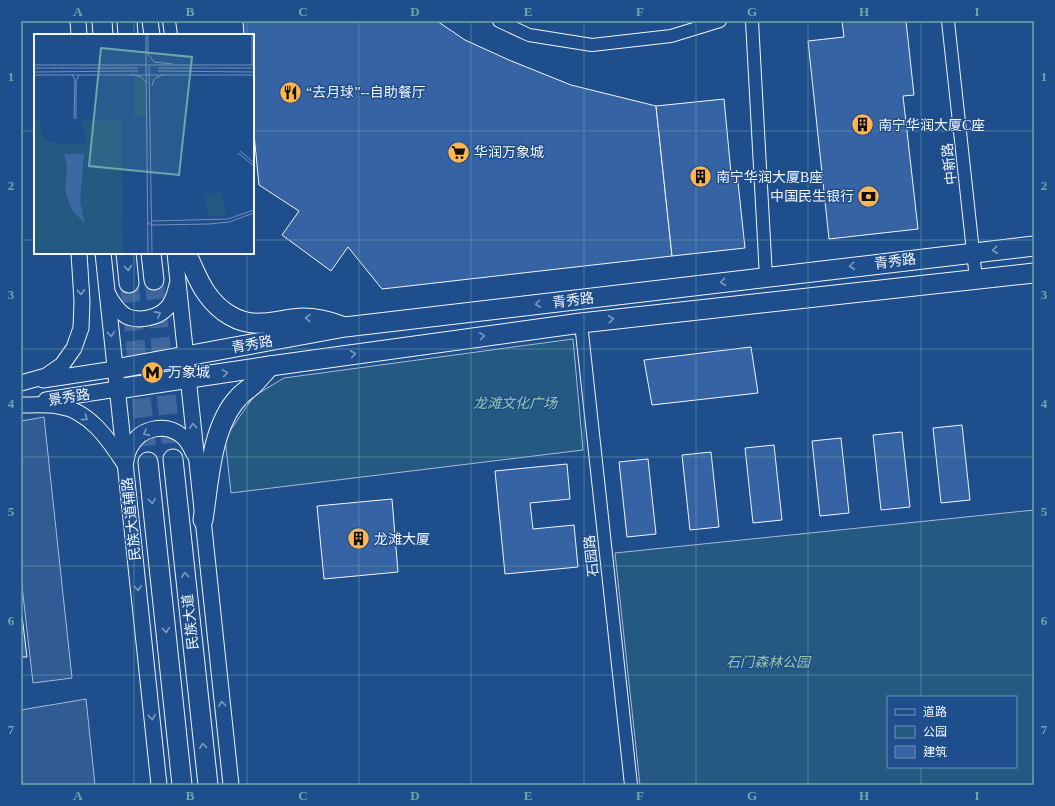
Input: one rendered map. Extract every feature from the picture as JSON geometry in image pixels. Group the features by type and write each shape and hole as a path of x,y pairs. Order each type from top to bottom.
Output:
{"main road":[{"path":"102,21 103,34"},
{"path":"127,21 128,34"},
{"name":"青秀路","path":"115,369 345,327 1034,246"},
{"path":"126,254 129,283"},
{"path":"152,254 154,280"},
{"path":"186,254 206,293 215,304 227,314 244,322 260,324 302,318 321,319 345,327"},
{"name":"青秀路","path":"117,389 270,366 581,323 1034,273"},
{"path":"203,520 213,456 220,430 227,414 237,398 270,366"},
{"name":"民族大道","path":"173,459 208,785"},
{"name":"民族大道","path":"148,462 182,785"}],"street":[{"path":"78,21 80,34"},
{"path":"150,21 152,34"},
{"path":"169,21 171,34"},
{"path":"499,21 529,35 592,45 671,36 720,21"},
{"path":"752,21 766,277"},
{"name":"中新路","path":"948,21 976,279"},
{"path":"21,383 46,376 62,365 74,348 81,328 82,301 79,254"},
{"name":"民族大道辅路","path":"103,254 159,785"},
{"path":"175,254 231,785"},
{"path":"106,289 114,305 120,311 127,316 142,319 158,315 167,309 174,297 178,281"},
{"name":"石园路","path":"581,323 631,785"},
{"name":"景秀路","path":"21,383 115,369"},
{"name":"景秀路","path":"21,405 117,389"},
{"path":"21,405 58,406 73,410 99,430 111,443 125,466"},
{"path":"125,466 131,446 136,438 151,429 160,428 169,429 182,436 197,459"}],"green space":[{"name":"龙滩文化广场","path":"573,339 583,450 231,493 225,438 254,396 284,378"},
{"name":"石门森林公园","path":"1034,510 1034,785 640,785 615,553"}],"shaded area":[{"path":"44,417 72,678 33,683 21,577 21,421"},
{"path":"86,699 95,785 21,785 21,710"}],"building":[{"name":"华润万象城","path":"243,21 437,21 465,40 509,60 571,85 656,106 672,256 382,289 348,247 331,271 282,235 299,211 259,185 254,134 254,34 244,34"},
{"name":"南宁华润大厦C座","path":"842,21 906,21 914,95 903,96 918,229 829,239 808,41 844,37"},
{"name":"南宁华润大厦B座","path":"724,99 731,173 737,173 745,248 672,256 656,106"},
{"path":"751,347 758,393 652,405 644,360"},
{"path":"962,425 970,500 941,503 933,428"},
{"path":"902,432 910,507 881,510 873,435"},
{"path":"841,438 849,513 820,516 812,441"},
{"path":"774,445 782,520 753,523 745,448"},
{"path":"711,452 719,527 690,530 682,455"},
{"path":"648,459 656,534 627,537 619,462"},
{"path":"567,464 570,499 530,503 533,529 574,525 578,567 505,574 495,471"},
{"name":"龙滩大厦","path":"392,499 398,572 324,579 317,506"},
{"path":"21,608 27,657 21,657"}],"tunnel":[{"path":"154,280 173,459"},
{"path":"129,283 148,462"}],"place":[{"name":"“去月球”--自助餐厅","path":"290,92"},
{"name":"南宁华润大厦C座","path":"862,125"},
{"name":"华润万象城","path":"458,152"},
{"name":"南宁华润大厦B座","path":"701,177"},
{"name":"中国民生银行","path":"869,196"},
{"name":"万象城","path":"152,372"},
{"name":"龙滩大厦","path":"358,539"}]}
